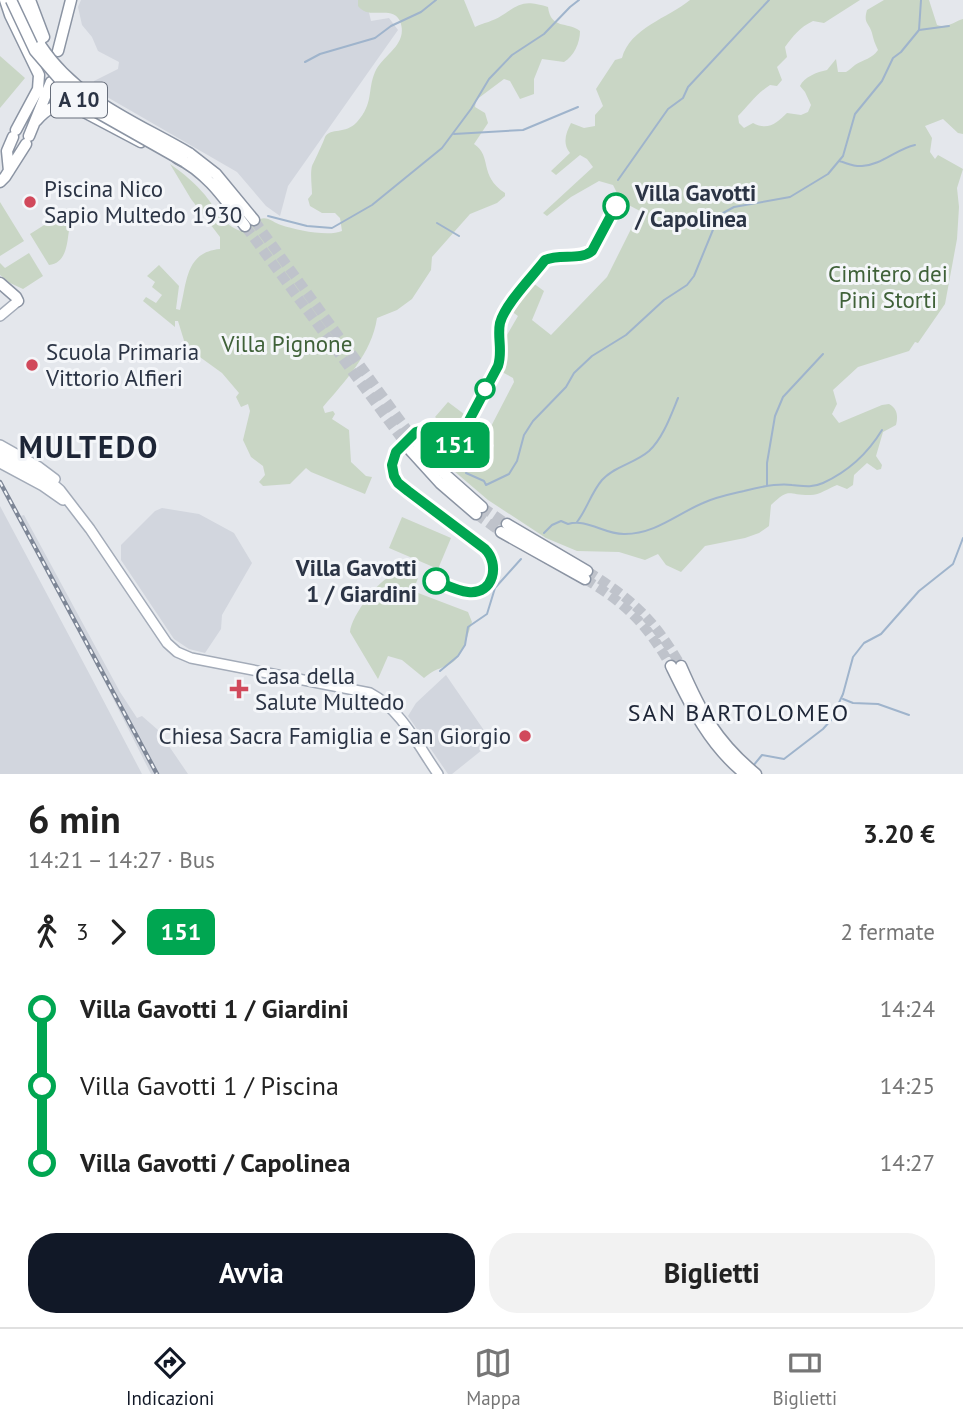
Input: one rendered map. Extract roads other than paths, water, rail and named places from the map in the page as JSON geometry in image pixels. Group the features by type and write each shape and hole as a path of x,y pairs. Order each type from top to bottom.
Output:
{"highway":[{"path":"5,0 39,75 38,89 7,151 9,171"},
{"name":"A 10","path":"11,0 35,51 86,106 216,174 250,223"},
{"name":"A 10","path":"22,0 43,44 63,74 90,97 187,158"},
{"path":"30,0 43,44"},
{"path":"58,51 71,0"},
{"path":"0,182 27,140 51,82"},
{"path":"31,105 46,97"},
{"path":"36,121 49,109 61,104 71,105 110,127 187,158"},
{"path":"0,283 18,301"},
{"path":"413,446 440,483 479,511"},
{"path":"504,528 586,575"},
{"path":"745,774 723,754 704,731 676,666 711,728 735,755 757,774"}],"main road":[{"path":"0,316 18,301"},
{"path":"0,445 26,464 57,481 167,643 177,652 191,658 370,693 386,703 398,716 438,774"},
{"path":"0,454 26,464"},
{"path":"0,463 22,470 26,464"},
{"path":"0,463 71,504"}],"waterway":[{"path":"305,62 320,54 375,38 391,26 421,12 436,0"},
{"path":"268,216 307,226 332,228 372,205 442,148 489,79 512,55 544,34 579,0"},
{"path":"618,180 668,109 683,98 688,87 769,0"},
{"path":"466,473 484,481 486,485 509,474 517,461 524,435 533,421 566,387 574,373 592,356 626,335 664,300 687,285 694,276 717,220 723,213 734,207 790,197 828,174 843,156 855,114 882,81 893,58 919,30 921,0"},
{"path":"919,30 949,26"},
{"path":"454,134 523,130 578,107"},
{"path":"839,161 856,166 869,165 915,145"},
{"path":"437,223 459,236"},
{"path":"767,485 767,463 775,416 783,397 823,354"},
{"path":"577,522 602,480 654,446 678,398"},
{"path":"544,533 561,521 568,524 582,523 618,534 636,533 656,527 703,503 724,496 774,485 819,485 856,461 882,430"},
{"path":"753,766 762,755 784,759 823,729 831,720 843,694 853,657 864,643 881,634 919,591 953,564 963,538"},
{"path":"440,671 458,656 465,645 468,627 487,614 495,588 521,559"},
{"path":"843,699 853,703 878,704 909,715"}],"tunnel":[{"path":"254,220 416,442"},
{"path":"245,226 410,450"},
{"path":"482,507 507,524"},
{"path":"476,514 501,532"},
{"path":"587,571 641,611 681,666"},
{"path":"585,579 635,616 671,666"}],"railway":[{"path":"0,482 157,774"}],"place":[{"name":"Piscina Nico Sapio Multedo 1930","path":"30,202"},
{"name":"Villa Gavotti / Capolinea","path":"616,206"},
{"name":"Scuola Primaria Vittorio Alfieri","path":"32,365"},
{"name":"Villa Gavotti 1 / Giardini","path":"436,581"},
{"name":"Casa della Salute Multedo","path":"239,689"},
{"name":"Chiesa Sacra Famiglia e San Giorgio","path":"525,736"}],"district":[{"name":"MULTEDO","path":"89,448"},
{"name":"SAN BARTOLOMEO","path":"739,713"}],"park label":[{"name":"Cimitero dei Pini Storti","path":"888,287"},
{"name":"Villa Pignone","path":"287,344"}]}
